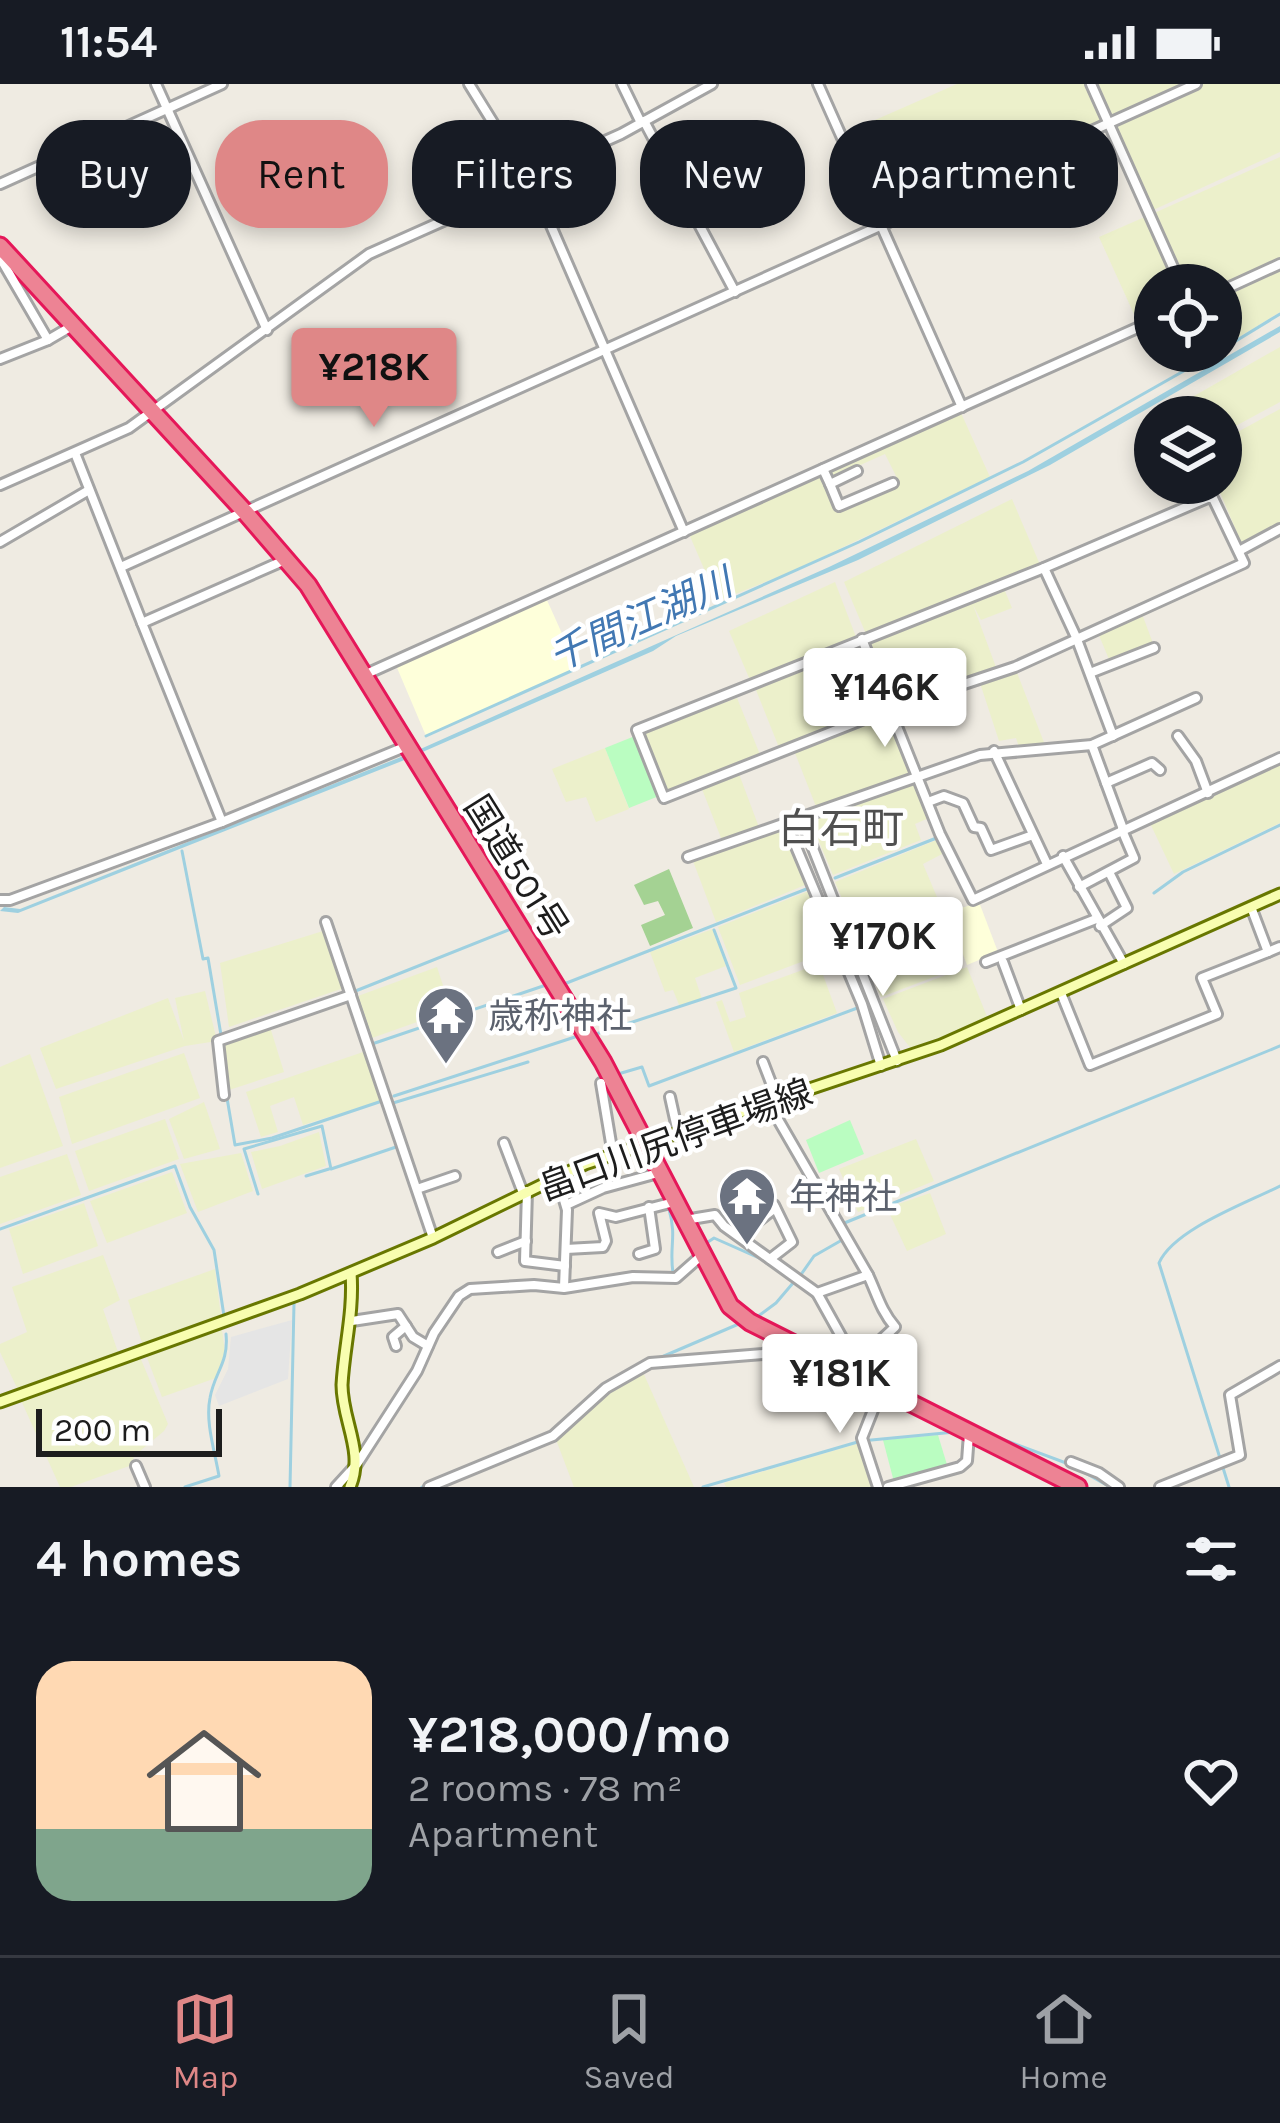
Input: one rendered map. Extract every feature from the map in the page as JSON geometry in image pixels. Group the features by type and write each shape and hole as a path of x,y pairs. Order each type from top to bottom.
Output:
{"highway":[{"name":"国道501号","path":"3,257 73,325 287,559 590,1039 736,1312 791,1342 859,1370 882,1389 1078,1487"}],"main road":[{"name":"畠口川尻停車場線","path":"0,1402 351,1273 556,1176 897,1061 1280,894"},
{"path":"350,1487 357,1463 342,1390 352,1321 351,1273"}],"street":[{"path":"156,84 267,330"},
{"path":"0,184 222,84"},
{"path":"469,84 492,120"},
{"path":"622,84 641,120"},
{"path":"646,120 712,84"},
{"path":"818,84 834,120"},
{"path":"1091,84 1106,120"},
{"path":"1117,120 1196,84"},
{"path":"1118,146 1171,264"},
{"path":"0,485 154,413 369,254 426,228"},
{"path":"554,228 684,532"},
{"path":"700,228 735,292"},
{"path":"121,567 876,228"},
{"path":"881,228 962,407"},
{"path":"3,257 48,340"},
{"path":"1242,281 1280,264"},
{"path":"0,359 73,325"},
{"path":"363,676 1134,329"},
{"path":"75,453 222,822"},
{"path":"824,469 838,506 893,483"},
{"path":"830,484 857,471"},
{"path":"0,542 89,490"},
{"path":"1212,496 1239,551 1244,563 1015,667 892,708 664,798 637,730 1212,496"},
{"path":"1239,551 1280,529"},
{"path":"142,622 287,559"},
{"path":"1044,568 1076,637 1112,736"},
{"path":"862,639 973,900 1280,758"},
{"path":"1090,673 1154,648"},
{"path":"688,857 994,752 1092,745 1196,698"},
{"path":"1178,736 1196,761 1208,793"},
{"path":"1079,886 1134,858 1092,745"},
{"path":"0,900 10,901 410,751"},
{"path":"994,752 1047,864"},
{"path":"1106,783 1152,763 1160,770"},
{"path":"928,802 944,796 962,803 991,850 1033,835"},
{"path":"801,818 897,1061"},
{"path":"786,823 862,1004 881,1066"},
{"path":"1064,856 1124,964"},
{"path":"986,962 1098,923 1127,908 1109,872"},
{"path":"1251,907 1268,952"},
{"path":"326,922 433,1238"},
{"path":"1060,993 1090,1065 1217,1014 1202,979 1280,947"},
{"path":"1003,962 1021,1010"},
{"path":"224,1095 218,1041 351,995"},
{"path":"712,1202 715,1215 739,1236 817,1293 859,1370 895,1327 881,1312 868,1275 773,1103 763,1062"},
{"path":"602,1083 613,1155"},
{"path":"670,1097 678,1135"},
{"path":"504,1143 525,1192 525,1262 565,1266"},
{"path":"566,1205 659,1173"},
{"path":"416,1189 455,1176"},
{"path":"556,1176 566,1205 565,1285"},
{"path":"566,1249 603,1247 606,1241 594,1192"},
{"path":"598,1214 616,1217 675,1202"},
{"path":"639,1254 655,1249 649,1207"},
{"path":"739,1236 775,1207 792,1242 770,1258"},
{"path":"685,1220 715,1215"},
{"path":"498,1252 526,1240"},
{"path":"336,1487 357,1463 460,1296 470,1289 676,1278 703,1254"},
{"path":"817,1293 868,1275"},
{"path":"352,1321 398,1314 413,1337 428,1346"},
{"path":"396,1346 393,1337 406,1327"},
{"path":"429,1487 553,1436 606,1388 650,1364 763,1354 791,1342"},
{"path":"1160,1487 1240,1454 1230,1395 1280,1366"},
{"path":"878,1487 862,1438 882,1389"},
{"path":"888,1487 960,1467 967,1461 969,1432"},
{"path":"1070,1462 1099,1473 1118,1487"},
{"path":"136,1466 145,1487"}],"shaded area":[{"path":"957,84 1088,84 1104,120 875,120"},
{"path":"1094,84 1189,84 1110,120"},
{"path":"1203,84 1280,84 1280,152 1151,211 1118,138 1118,122"},
{"path":"1280,157 1280,259 1242,276 1242,264 1175,264 1152,214"},
{"path":"1147,216 1169,264 1134,264 1134,314 1099,237"},
{"path":"1280,267 1280,312 1242,335 1242,284"},
{"path":"1280,347 1280,402 1242,423 1242,396 1194,396 1242,372"},
{"path":"1280,409 1280,526 1248,544 1241,542 1225,504 1242,504 1242,430"},
{"path":"961,413 990,477 795,570 718,601 689,534 820,474 838,510 899,482 885,454 831,478 829,471"},
{"path":"1012,499 1041,567 866,634 844,582"},
{"path":"835,582 856,637 750,680 729,631"},
{"path":"1005,591 1012,608 981,620 973,605 997,670 894,706 871,643"},
{"path":"546,598 578,669 426,736 395,663"},
{"path":"1142,614 1154,646 1111,664 1098,633"},
{"path":"862,645 888,707 780,750 756,690"},
{"path":"1016,670 1045,745 1019,747 1016,738 999,741 980,683"},
{"path":"737,698 761,757 667,794 643,733"},
{"path":"891,713 915,775 817,809 795,753"},
{"path":"605,748 629,809 596,822 586,797 566,802 552,769"},
{"path":"1280,762 1280,823 1174,874 1149,821"},
{"path":"739,774 760,830 723,843 702,789"},
{"path":"919,783 931,817 915,824 921,840 833,875 810,820"},
{"path":"784,830 805,885 716,922 693,861"},
{"path":"939,839 946,852 923,864 942,909 859,939 835,882"},
{"path":"809,891 833,950 740,985 718,927"},
{"path":"979,902 998,952 967,965 947,913"},
{"path":"927,921 947,972 881,997 861,947"},
{"path":"713,929 726,966 695,978 702,999 680,1007 673,990 665,992 650,952"},
{"path":"323,931 344,988 229,1027 220,963"},
{"path":"819,964 837,1013 734,1052 716,1002 722,1000 730,1022 746,1017 739,993"},
{"path":"437,967 451,1010 372,1038 358,996"},
{"path":"967,967 988,1019 912,1050 883,999"},
{"path":"205,991 217,1041 185,1046 56,1089 40,1048 168,998 184,1041 175,998"},
{"path":"270,1027 284,1072 229,1090 224,1041"},
{"path":"369,1050 386,1099 303,1125 294,1097 270,1106 278,1132 261,1137 246,1092"},
{"path":"184,1053 200,1098 72,1144 59,1097"},
{"path":"30,1054 63,1146 0,1168 0,1067"},
{"path":"204,1102 220,1149 184,1159 169,1119"},
{"path":"165,1119 179,1159 89,1191 75,1151"},
{"path":"319,1132 326,1166 262,1189 251,1152"},
{"path":"916,1139 934,1181 858,1212 839,1169"},
{"path":"241,1153 253,1191 198,1212 180,1164"},
{"path":"67,1154 81,1195 0,1224 0,1177"},
{"path":"172,1172 187,1213 107,1243 90,1201"},
{"path":"930,1193 946,1234 907,1251 887,1208"},
{"path":"84,1203 98,1246 23,1274 9,1229"},
{"path":"103,1255 120,1300 103,1309 118,1352 18,1390 0,1352 0,1344 27,1332 12,1287"},
{"path":"215,1269 221,1317 143,1346 128,1300"},
{"path":"292,1320 288,1379 219,1406 215,1395 228,1369 231,1337"},
{"path":"222,1330 225,1352 216,1378 162,1397 146,1355"},
{"path":"140,1357 168,1424 164,1431 134,1456 132,1465 60,1487 20,1398"},
{"path":"642,1370 694,1487 574,1487 555,1437 607,1390"},
{"path":"860,1443 873,1487 726,1487 724,1483"}],"green space":[{"path":"635,736 659,796 629,808 605,748"},
{"path":"669,869 693,928 650,946 641,925 665,915 658,901 644,905 634,885"},
{"path":"850,1120 864,1154 819,1173 806,1140"},
{"path":"938,1435 948,1468 894,1482 883,1440"}],"water":[{"path":"1280,326 1280,332 1242,354 1242,348"},
{"path":"1200,372 1211,372 1169,396 1158,396"},
{"path":"1134,410 1134,416 1050,465 858,560 676,636 653,651 402,761 18,913 0,911 20,909 416,751 829,567 1028,471"}],"waterway":[{"path":"1242,337 1280,314"},
{"name":"千間江湖川","path":"426,736 859,542 1023,462 1182,372"},
{"path":"1154,893 1183,872 1280,825"},
{"path":"835,878 939,837"},
{"path":"182,851 221,1035"},
{"path":"564,984 809,888"},
{"path":"331,921 371,1039"},
{"path":"353,992 511,929"},
{"path":"593,1035 736,988 714,930"},
{"path":"390,1097 372,1044 549,984"},
{"path":"618,1074 642,1067 649,1086 868,1004"},
{"path":"394,1096 578,1036"},
{"path":"842,1224 1280,1046"},
{"path":"393,1103 528,1062"},
{"path":"227,1098 235,1145 272,1138 385,1100"},
{"path":"258,1194 244,1149 322,1126 331,1169 399,1146"},
{"path":"0,1229 175,1166 190,1207 214,1250 224,1316"},
{"path":"306,1176 329,1169"},
{"path":"1229,1487 1159,1263 1195,1228 1280,1186"},
{"path":"669,1209 673,1273"},
{"path":"705,1244 714,1238 766,1261"},
{"path":"800,1276 814,1256 842,1240"},
{"path":"757,1317 793,1283"},
{"path":"290,1487 294,1303"},
{"path":"818,1303 828,1321"},
{"path":"657,1359 741,1323"},
{"path":"185,1487 219,1476 209,1407 226,1334"},
{"path":"620,1376 643,1364"},
{"path":"550,1433 606,1384"},
{"path":"703,1487 861,1441 955,1432"},
{"path":"986,1433 1066,1463"},
{"path":"1075,1467 1110,1487"},
{"path":"422,1487 448,1475"}],"place":[{"name":"歳称神社","path":"446,1066"},
{"name":"年神社","path":"747,1247"}],"district":[{"name":"白石町","path":"841,828"}]}
